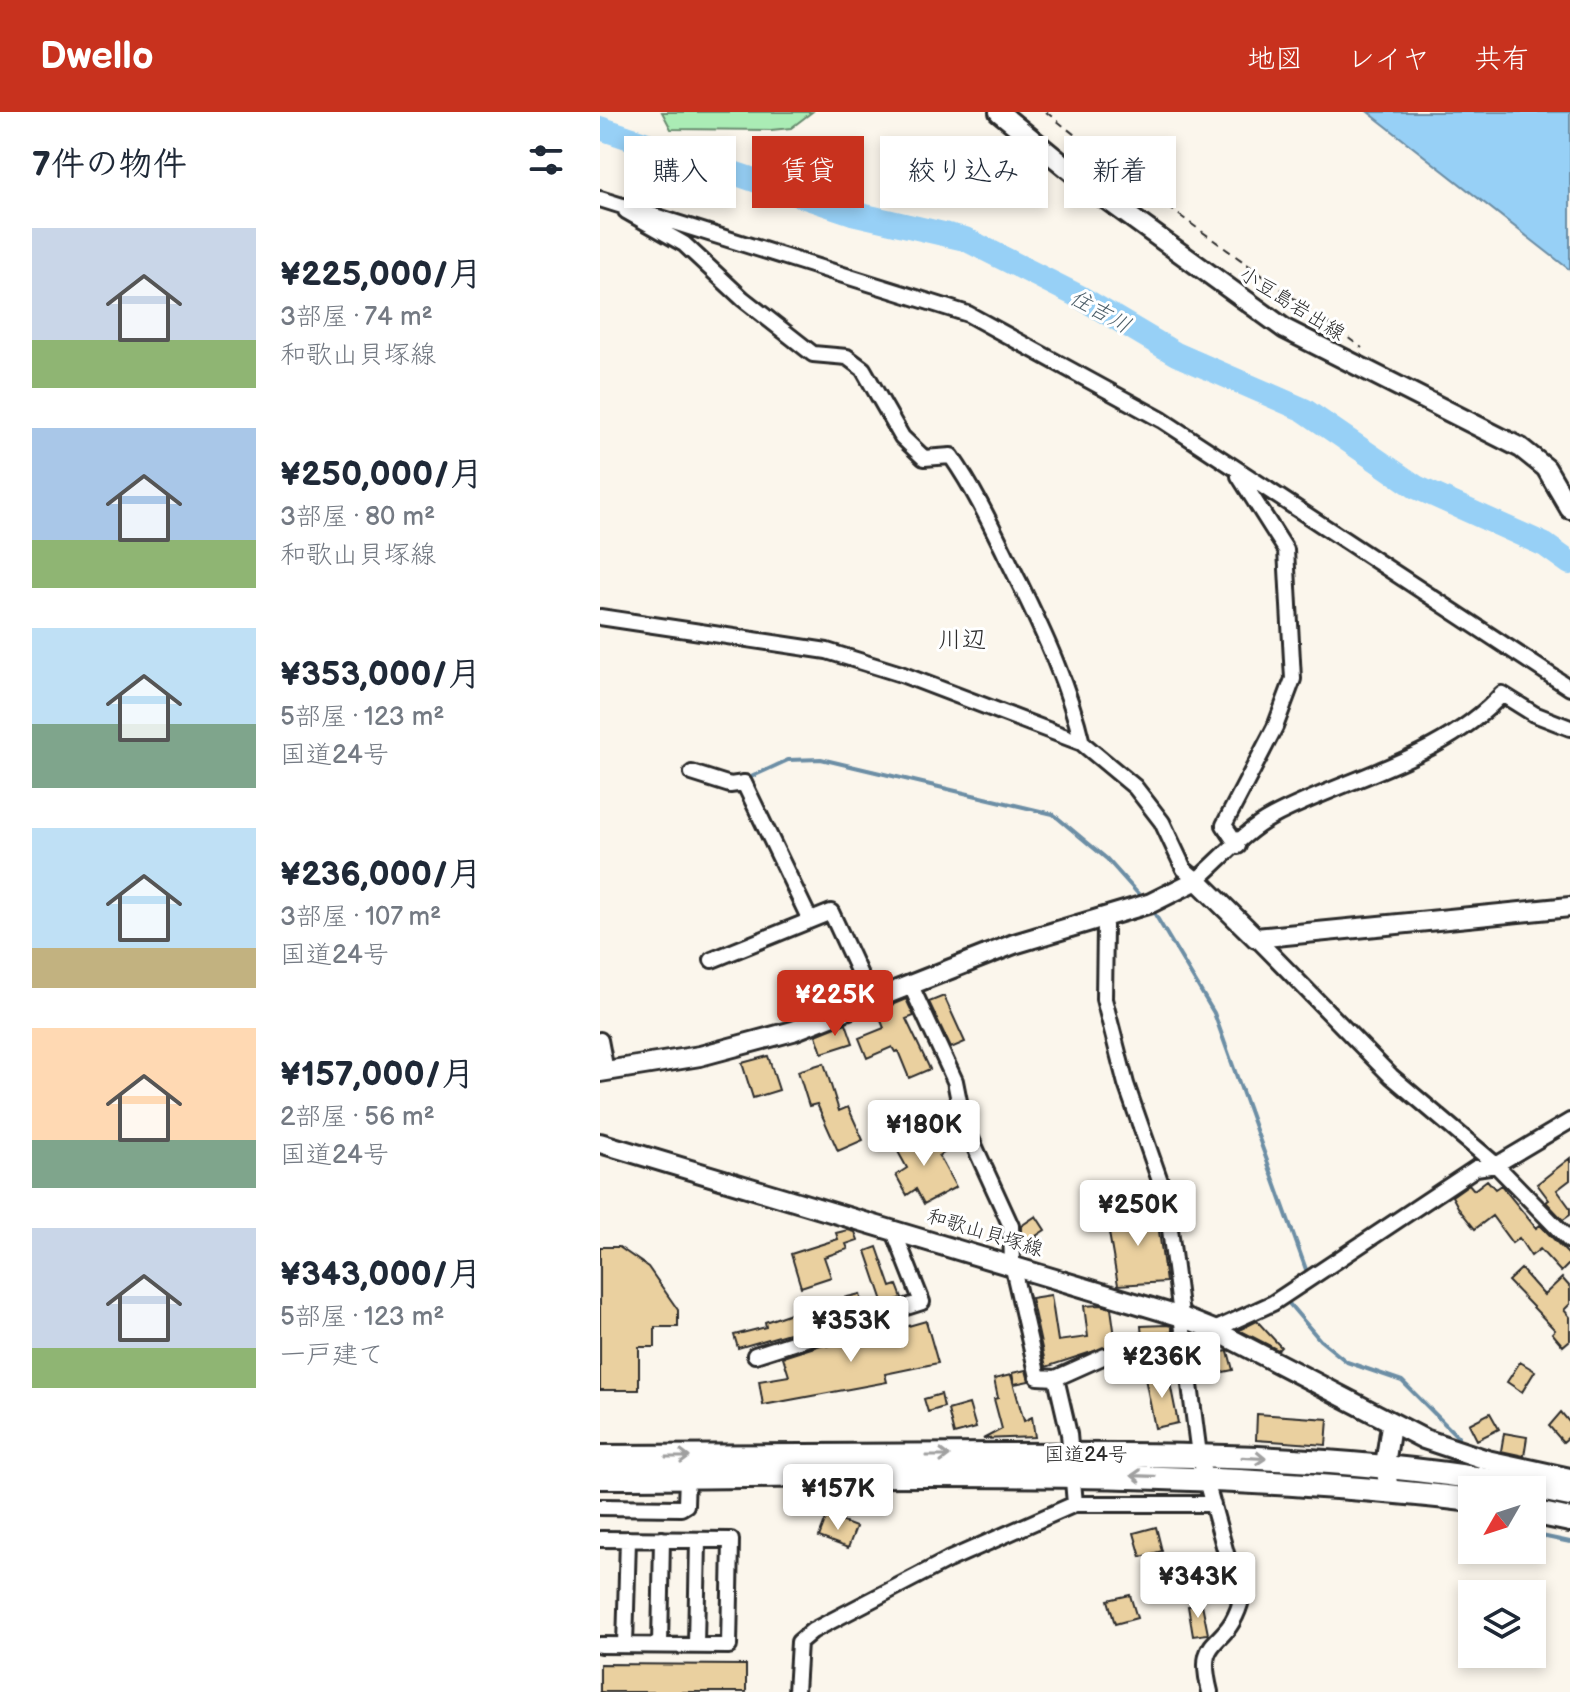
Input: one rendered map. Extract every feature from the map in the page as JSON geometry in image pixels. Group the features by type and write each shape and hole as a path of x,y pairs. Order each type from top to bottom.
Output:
{"highway":[{"name":"国道24号","path":"600,1477 1072,1464 1199,1455 1385,1465 1510,1482 1570,1495"},
{"name":"国道24号","path":"600,1457 1072,1464 1458,1498"},
{"path":"1546,1515 1570,1520"}],"main road":[{"name":"小豆島岩出線","path":"999,112 1099,194 1285,329 1521,448 1546,468 1567,501"},
{"path":"603,1072 716,1052 793,1031 1014,944 1151,903 1197,880 1256,938 1570,907"},
{"name":"和歌山貝塚線","path":"600,1143 1182,1317 1214,1330 1391,1425 1487,1460 1570,1478"},
{"path":"1389,1490 1385,1465 1391,1425"}],"street":[{"path":"604,200 968,314 1162,420 1570,688"},
{"path":"604,200 684,244 743,299 813,354 847,357 863,369 902,437 924,458 951,456 979,496 1040,623 1077,718 1082,743"},
{"path":"1236,471 1286,550 1293,679 1275,727 1224,825 1238,846"},
{"path":"600,617 827,651 901,674 1082,743 1135,787 1162,822 1184,869 1197,880 1269,819 1440,742 1481,717 1502,694 1534,714 1570,728"},
{"path":"692,773 730,785 744,783 810,920"},
{"path":"712,960 831,912 872,1001"},
{"path":"1101,916 1105,926 1104,999 1126,1084 1166,1198 1199,1455 1240,1604 1234,1625 1207,1650 1203,1664 1210,1692"},
{"path":"1256,938 1391,1076 1496,1165 1570,1241"},
{"path":"911,986 955,1081 963,1121 1011,1226 1012,1264 1038,1377 1056,1378 1105,1356 1185,1340"},
{"path":"600,1040 603,1072"},
{"path":"1214,1330 1273,1303 1476,1168 1496,1165 1570,1121"},
{"path":"755,1355 922,1302 893,1229"},
{"path":"1056,1378 1072,1464 1075,1504"},
{"path":"600,1507 681,1508 686,1505 687,1476"},
{"path":"796,1692 799,1642 812,1631 928,1570 1075,1504 1213,1504"},
{"path":"600,1539 731,1540 729,1646 600,1645"},
{"path":"625,1645 628,1539"},
{"path":"660,1645 662,1539"},
{"path":"696,1645 698,1540"}],"path":[{"path":"1046,112 1138,185 1363,349"}],"green space":[{"path":"662,112 812,112 791,128 771,130 671,129"}],"water":[{"path":"1368,112 1570,112 1570,270"}],"building":[{"path":"944,996 965,1042 951,1048 929,1002"},
{"path":"906,999 914,1016 906,1019 930,1069 909,1078 898,1051 895,1052 892,1047 867,1058 859,1038 884,1028 877,1011"},
{"path":"846,1023 853,1043 822,1053 816,1035"},
{"path":"768,1056 779,1090 753,1098 742,1063"},
{"path":"824,1063 839,1111 848,1107 863,1140 838,1151 817,1104 809,1106 798,1071"},
{"path":"931,1129 944,1153 939,1156 956,1187 924,1204 916,1189 907,1195 896,1175 907,1168 896,1148"},
{"path":"1570,1158 1570,1180 1557,1190 1570,1208 1570,1215 1563,1220 1546,1202 1549,1200 1537,1184"},
{"path":"1487,1180 1495,1189 1501,1185 1536,1228 1540,1225 1570,1256 1570,1263 1561,1272 1540,1249 1531,1256 1519,1238 1512,1243 1492,1216 1475,1229 1452,1196 1469,1184 1474,1190"},
{"path":"1155,1202 1166,1282 1118,1285 1108,1227"},
{"path":"1036,1216 1045,1230 1036,1236 1040,1241 1030,1248 1021,1235 1021,1226"},
{"path":"855,1232 858,1240 846,1244 848,1249 824,1257 831,1277 801,1287 791,1254 838,1239 836,1233"},
{"path":"600,1247 619,1247 648,1267 678,1310 678,1327 655,1327 655,1347 639,1347 639,1390 600,1390"},
{"path":"877,1247 891,1287 897,1285 902,1298 884,1304 866,1251"},
{"path":"1521,1269 1544,1295 1562,1278 1570,1287 1570,1304 1564,1310 1570,1317 1570,1340 1563,1346 1552,1333 1555,1330 1508,1281"},
{"path":"860,1294 863,1307 846,1311 843,1298"},
{"path":"1051,1295 1058,1341 1088,1337 1084,1306 1100,1305 1111,1308 1116,1344 1046,1367 1031,1298"},
{"path":"814,1305 820,1324 738,1348 734,1335 766,1327 765,1322"},
{"path":"926,1321 938,1363 885,1374 887,1382 763,1405 759,1381 789,1376 783,1357 827,1343 828,1346 853,1337 855,1341"},
{"path":"1257,1321 1281,1347 1278,1350 1239,1330"},
{"path":"1141,1326 1172,1326 1172,1332 1142,1338"},
{"path":"1228,1351 1233,1370 1199,1377 1196,1357"},
{"path":"1520,1362 1535,1371 1522,1392 1507,1382"},
{"path":"1026,1370 1029,1381 1014,1384 1012,1373"},
{"path":"1168,1373 1178,1423 1155,1428 1145,1378"},
{"path":"1011,1375 1024,1421 1032,1417 1035,1437 983,1439 1002,1429 994,1399 998,1398 994,1379"},
{"path":"941,1394 944,1407 928,1412 924,1399"},
{"path":"969,1404 976,1428 954,1434 948,1410"},
{"path":"1561,1412 1570,1423 1570,1436 1563,1442 1549,1426"},
{"path":"1490,1413 1499,1429 1477,1440 1469,1424"},
{"path":"1257,1414 1328,1419 1326,1445 1256,1440"},
{"path":"1504,1433 1527,1437 1524,1456 1501,1451"},
{"path":"827,1516 856,1527 848,1548 819,1537"},
{"path":"1156,1527 1162,1551 1141,1557 1134,1533"},
{"path":"1130,1595 1137,1618 1115,1624 1108,1600"},
{"path":"1202,1604 1208,1634 1193,1636 1188,1606"},
{"path":"600,1664 746,1665 746,1692 600,1692"}],"waterway":[{"name":"住吉川","path":"600,128 852,213 965,239 1080,297 1176,354 1304,410 1416,487 1545,545 1570,563"},
{"path":"751,777 788,760 821,759 1053,814 1107,859 1141,897"},
{"path":"1153,911 1214,1013 1308,1275"},
{"path":"1286,1300 1320,1340 1347,1362 1402,1381 1458,1437"},
{"path":"1546,1537 1570,1542"}],"district":[{"name":"川辺","path":"962,639"}]}
